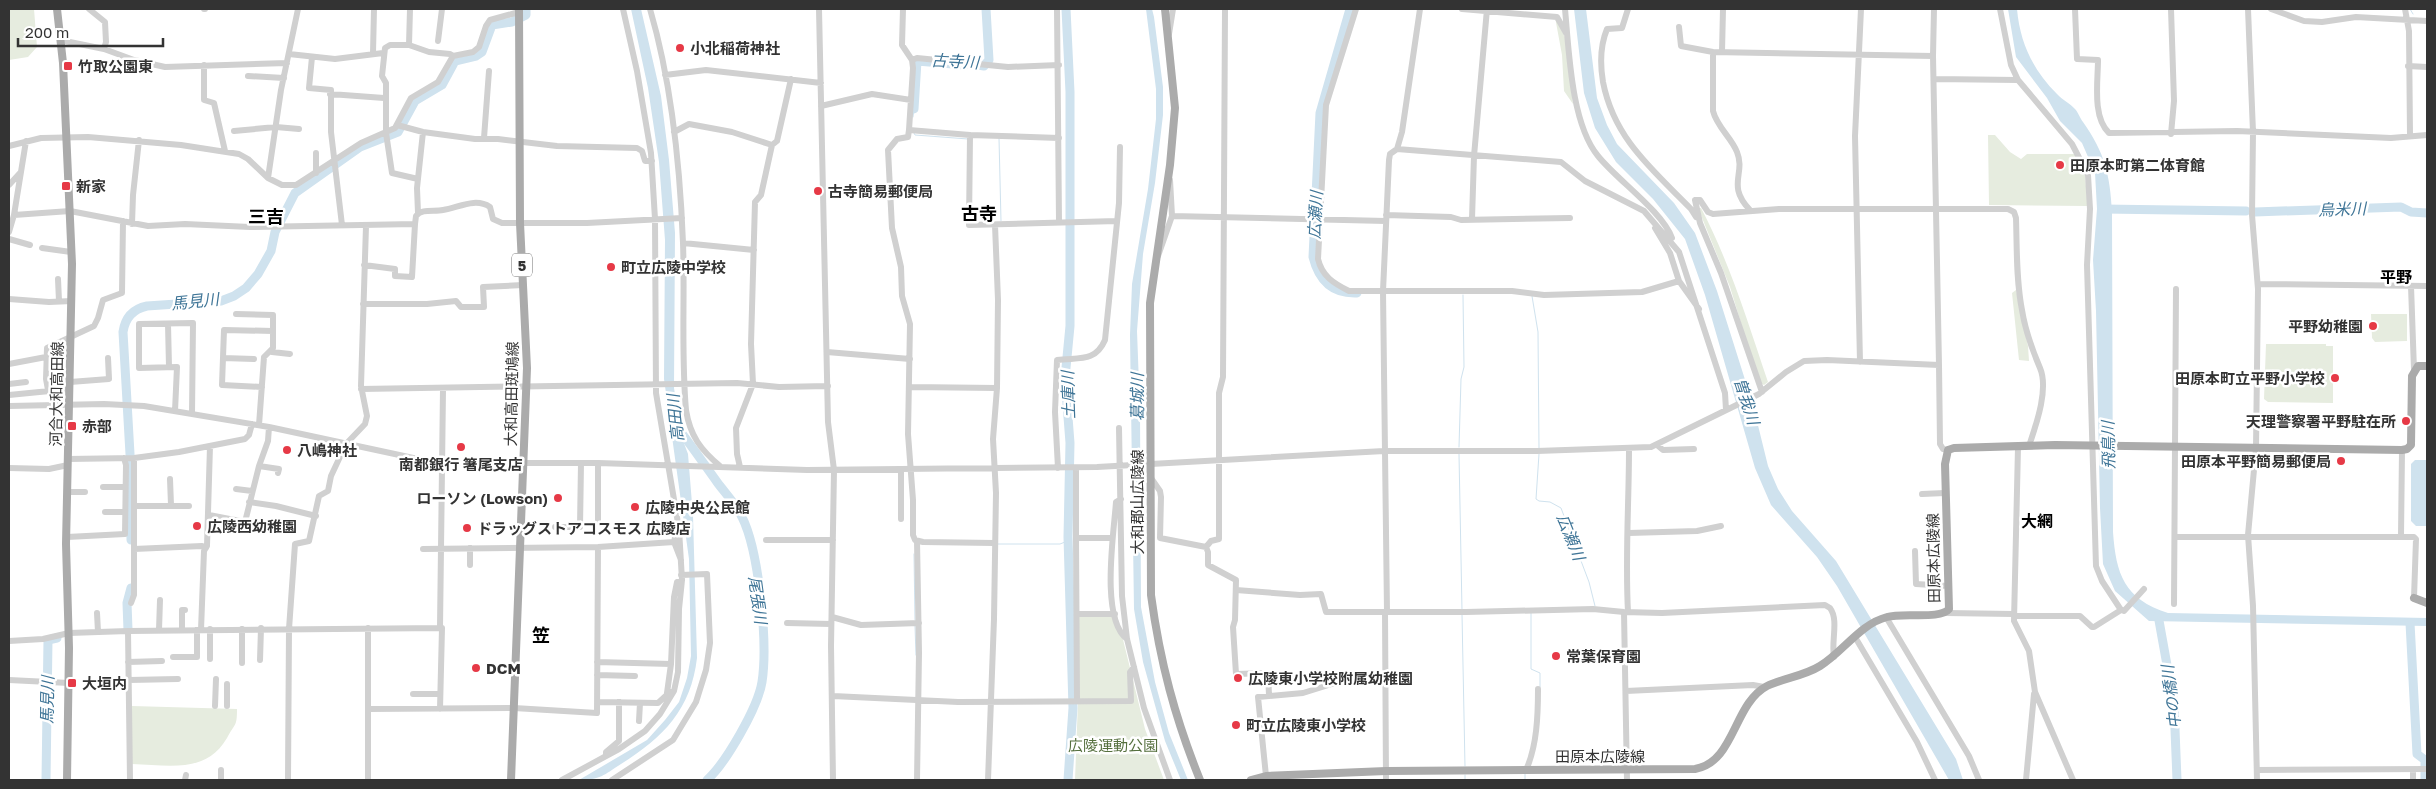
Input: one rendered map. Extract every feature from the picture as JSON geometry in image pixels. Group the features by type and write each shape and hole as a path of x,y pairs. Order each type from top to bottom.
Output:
{"main road":[{"name":"河合大和高田線","path":"57,9 67,139 72,301 67,537 69,633 67,780"},
{"name":"大和郡山広陵線","path":"1165,9 1175,101 1170,165 1154,263 1149,328 1151,596 1155,629 1174,711 1200,780"},
{"name":"大和高田斑鳩線","path":"510,780 521,547 526,387 520,223 519,14"},
{"path":"1948,450 1954,448 2092,445 2402,450 2412,445 2412,376 2418,366 2427,366"},
{"name":"田原本広陵線","path":"1251,780 1266,776 1386,771 1695,770 1708,767 1718,756 1750,702 1764,688 1819,668 1834,657 1858,634 1884,618 1897,614 1938,615 1946,613 1949,609 1945,493 1945,464 1948,450"},
{"path":"2414,598 2427,603"}],"street":[{"path":"89,9 105,22 106,42 104,49"},
{"path":"268,178 284,78 298,9"},
{"path":"373,54 374,9"},
{"path":"409,45 410,9"},
{"path":"438,41 442,9"},
{"path":"562,780 632,741 653,724 668,702 677,682 683,577 678,523 657,385 656,219 652,161 636,63 623,9"},
{"path":"650,9 665,75 674,132 683,243 683,385 690,430 701,448 717,466"},
{"path":"820,9 829,430 834,470 831,624 833,780"},
{"path":"903,9 902,45 912,60 909,130 908,137 897,139 888,150 892,228 901,267 902,296 910,324 908,434 912,468 913,535 917,541 919,623 917,780"},
{"path":"1057,9 1061,222"},
{"path":"1169,35 1173,9"},
{"path":"1206,546 1211,541 1219,539 1219,392 1223,377 1225,218 1225,9"},
{"path":"1356,9 1326,105 1317,220 1318,259 1320,270 1331,280 1349,291 1384,293 1512,290 1544,295 1642,292 1679,281"},
{"path":"1386,780 1384,293 1386,218 1389,160 1390,154 1397,149 1404,122 1420,9"},
{"path":"1462,9 1557,17 1567,36"},
{"path":"1565,9 1574,93 1581,121 1597,155 1661,220 1673,244"},
{"path":"1628,9 1622,28 1607,29 1600,57 1606,94 1612,115 1633,150 1692,209 1700,222 1721,273 1760,393"},
{"path":"1722,52 1723,9"},
{"path":"1860,362 1855,136 1857,54 1861,9"},
{"path":"1934,9 1935,208 1940,444 1942,449 1948,450"},
{"path":"2000,9 2011,65 2018,80 2072,144 2088,175 2090,209 2086,265 2090,316 2096,566 2102,581 2124,610"},
{"path":"2075,9 2077,59 2098,60 2097,98 2104,129 2111,133 2171,134 2209,131 2385,138 2427,135"},
{"path":"2171,9 2174,101 2171,134"},
{"path":"2248,9 2253,132 2252,215 2258,284 2256,448 2248,536 2254,609 2257,780"},
{"path":"2271,9 2304,21 2322,22 2356,17 2427,21"},
{"path":"2405,9 2408,19 2410,136"},
{"path":"1472,219 1474,156 1487,10"},
{"path":"418,178 392,174 384,98 386,84 382,76 383,53 387,46 409,45 429,52 453,56 473,52 479,48 486,26 490,20 519,14"},
{"path":"1679,27 1681,46 1713,52 1933,56"},
{"path":"60,40 104,49 134,60 159,66 287,63"},
{"path":"1713,52 1715,120 1737,152 1738,191 1740,199 1750,210"},
{"path":"289,54 335,59 383,53"},
{"path":"9,146 41,138 100,138 139,140 226,151 244,156 268,178 282,185 296,185 334,165 365,140 387,135 400,126 411,98 438,82 453,56"},
{"path":"312,57 309,88 331,90 334,165 342,225"},
{"path":"912,60 917,58 1008,66 1059,65"},
{"path":"204,65 204,100 214,103 226,151"},
{"path":"2408,66 2427,67"},
{"path":"665,75 706,70 821,83"},
{"path":"484,138 489,71"},
{"path":"248,76 284,78"},
{"path":"740,467 737,454 736,428 753,384 751,344 755,202 761,195 772,145 778,141 791,79"},
{"path":"1934,79 2018,80"},
{"path":"330,94 384,98"},
{"path":"821,106 872,94 911,100"},
{"path":"674,132 689,124 732,132 772,145"},
{"path":"400,126 424,132 519,142 641,149"},
{"path":"234,131 276,127 299,129"},
{"path":"909,130 970,135 1059,138"},
{"path":"364,265 395,269 395,276 412,277 418,213 418,178 424,132"},
{"path":"970,135 969,225 1117,221"},
{"path":"641,149 649,137"},
{"path":"132,224 132,195 139,140"},
{"path":"10,227 14,215 26,141"},
{"path":"1058,468 1055,386 1057,360 1090,357 1101,350 1105,340 1120,196 1120,147"},
{"path":"641,149 645,161 652,161"},
{"path":"1397,149 1561,162 1585,181 1644,211 1679,252 1699,309 1725,393 1728,409"},
{"path":"316,153 316,173"},
{"path":"1154,263 1162,248 1172,216 1170,165"},
{"path":"9,185 21,173"},
{"path":"1635,195 1670,253 1679,281 1699,309"},
{"path":"1700,222 1695,200 1700,200 1710,214 1750,210 1857,208 2008,209 2014,212 2016,218 2018,284 2021,309 2032,349 2042,374 2042,407 2029,446"},
{"path":"418,213 445,210 463,204 480,204 490,207 495,221 520,223 587,223 681,218"},
{"path":"14,215 70,211 132,224 278,227 416,224"},
{"path":"1172,216 1317,220 1570,218"},
{"path":"48,390 47,348 94,326 103,300 122,293 123,221"},
{"path":"988,780 993,702 996,493 993,467 997,388 998,300 995,225"},
{"path":"288,780 289,628 295,544 309,541 319,496 328,491 331,476 346,444 366,420 367,408 361,390 366,226"},
{"path":"9,239 30,245"},
{"path":"683,243 754,250"},
{"path":"42,248 71,252"},
{"path":"58,278 59,301"},
{"path":"2258,284 2427,286"},
{"path":"363,304 427,304 456,301 461,306 484,307 483,287 523,285"},
{"path":"2411,286 2414,370"},
{"path":"2174,604 2176,289"},
{"path":"9,299 49,302 72,301"},
{"path":"236,314 273,315 272,352"},
{"path":"175,411 177,367 140,368 139,324 193,323 192,414"},
{"path":"168,324 169,367"},
{"path":"262,387 222,385 224,330 273,331"},
{"path":"9,468 49,469 68,462 129,458 245,439 256,425 262,387 264,357 272,352 290,354"},
{"path":"827,352 910,359"},
{"path":"9,364 46,357"},
{"path":"9,395 109,379 108,358"},
{"path":"223,358 254,359"},
{"path":"9,406 69,404 133,405 269,427 442,462 598,463 834,470 993,467 1076,468 1384,451 1539,451 1629,448 1657,445 1760,393 1804,361 1939,365"},
{"path":"9,384 26,382"},
{"path":"361,390 683,385 737,382 779,387 828,386"},
{"path":"910,387 997,388"},
{"path":"440,709 442,389"},
{"path":"208,515 245,522 259,466 268,441 269,427"},
{"path":"1119,428 1122,596 1127,639 1144,708 1170,780"},
{"path":"1657,445 1663,450 1694,449"},
{"path":"173,657 197,657 206,548 210,446"},
{"path":"2018,447 2014,621 2029,651 2035,692 2026,780"},
{"path":"1627,780 1625,556 1629,533 1629,448"},
{"path":"2402,450 2402,536"},
{"path":"67,537 125,534 129,458"},
{"path":"129,458 134,506 134,595 131,603"},
{"path":"555,527 580,528 581,463"},
{"path":"598,463 598,522"},
{"path":"259,466 279,469 278,473"},
{"path":"901,468 901,519"},
{"path":"1076,468 1078,701"},
{"path":"1151,478 1160,490 1160,538 1171,542 1206,546"},
{"path":"170,479 171,505"},
{"path":"103,487 126,487"},
{"path":"236,489 252,491"},
{"path":"68,492 85,492"},
{"path":"1922,494 1945,493"},
{"path":"1121,499 1116,502 1111,538 1110,598 1121,634 1127,639"},
{"path":"249,502 276,506 316,516"},
{"path":"134,506 189,506"},
{"path":"106,512 126,512"},
{"path":"678,523 674,542 681,560"},
{"path":"1629,533 1697,531 1721,526"},
{"path":"2175,537 2414,536 2416,539 2414,598"},
{"path":"1076,538 1111,538"},
{"path":"766,540 833,540"},
{"path":"917,541 994,545"},
{"path":"423,549 598,547 674,542"},
{"path":"134,549 202,546 206,548"},
{"path":"1206,546 1208,565 1235,578 1235,620 1233,627 1236,674 1268,674 1269,695"},
{"path":"368,709 514,708 597,713 598,547"},
{"path":"470,548 470,565"},
{"path":"1915,551 1916,584 1948,586"},
{"path":"612,780 674,740 696,702 706,670 710,643 707,574 683,577 678,582 674,596 671,664 667,693"},
{"path":"1236,590 1290,595 1321,594 1326,612 1595,609 1626,612 1697,612 1825,606 1830,608 1835,617 1832,646 1834,657"},
{"path":"1946,613 2080,616 2092,627 2124,610 2143,590"},
{"path":"159,630 160,600"},
{"path":"182,630 182,610 185,610"},
{"path":"97,613 98,632"},
{"path":"1077,614 1115,614"},
{"path":"832,617 861,625 919,623"},
{"path":"1884,618 1969,756 1979,780"},
{"path":"787,623 831,624"},
{"path":"260,660 261,628"},
{"path":"368,628 368,780"},
{"path":"9,641 43,639 69,633 159,630 440,628"},
{"path":"210,629 210,659"},
{"path":"242,629 242,663"},
{"path":"128,631 130,780"},
{"path":"1858,634 1917,742 1935,780"},
{"path":"128,662 162,661"},
{"path":"597,662 671,664"},
{"path":"833,696 919,701 1131,701 1130,672 1134,667"},
{"path":"597,675 635,676"},
{"path":"129,680 178,679"},
{"path":"215,706 216,679"},
{"path":"9,680 69,683"},
{"path":"1266,776 1258,696 1303,694 1336,682 1386,681"},
{"path":"598,702 658,703 670,692 673,684 677,682"},
{"path":"227,684 227,706"},
{"path":"1626,691 1753,685 1764,688"},
{"path":"1526,770 1531,760 1536,734 1538,689"},
{"path":"2035,692 2073,780"},
{"path":"413,694 440,694"},
{"path":"606,756 606,752 619,741 619,702"},
{"path":"639,721 640,703"},
{"path":"2257,770 2413,771 2424,769"},
{"path":"221,770 221,780"},
{"path":"2413,771 2413,780"}],"green space":[{"path":"9,9 34,9 37,47 28,57 9,60"},
{"path":"1555,17 1565,37 1573,104 1564,91 1562,55"},
{"path":"1988,135 1995,135 2010,152 2021,159 2027,154 2076,154 2085,176 2088,206 1989,205"},
{"path":"1698,208 1701,208 1721,250 1738,294 1768,382 1764,385 1759,382 1730,287"},
{"path":"2016,290 2028,346 2029,361 2019,360 2012,293"},
{"path":"2371,314 2407,314 2407,341 2375,342 2372,338"},
{"path":"2266,344 2326,344 2326,346 2333,346 2333,403 2268,402 2264,399"},
{"name":"広陵運動公園","path":"1116,611 1145,729 1164,780 1075,780 1078,701 1074,613"},
{"path":"132,706 237,709 237,719 234,727 218,749 208,757 197,762 173,766 132,764"}],"water":[{"name":"高田川","path":"631,9 641,9 661,96 669,160 675,233 674,388 682,438 688,454 693,516 697,658 694,676 682,707 662,732 636,754 606,774 597,778 579,780 647,740 679,702 687,678 691,656 689,559 664,379 665,240 659,162 648,88"},
{"name":"葛城川","path":"1146,9 1152,9 1154,17 1163,87 1163,115 1155,183 1143,254 1137,331 1140,411 1141,607 1155,682 1169,733 1188,780 1181,780 1165,741 1143,662 1134,609 1130,335 1132,284 1148,189 1156,119 1156,89"},
{"name":"曽我川","path":"1574,9 1586,9 1597,98 1607,125 1617,144 1674,203 1695,233 1717,291 1753,405 1768,466 1778,489 1792,511 1836,561 1956,759 1963,780 1949,780 1837,586 1817,557 1771,505 1755,468 1705,295 1685,239 1653,199 1616,162 1595,128 1584,93"},
{"name":"飛鳥川","path":"2008,9 2017,9 2021,33 2035,66 2059,96 2077,112 2097,144 2108,175 2112,212 2113,532 2117,560 2125,583 2141,600 2168,613 2427,618 2427,626 2149,621 2115,591 2103,564 2100,508 2096,311 2093,260 2097,209 2095,173 2082,143 2060,121 2047,98 2016,57"},
{"path":"2415,460 2427,460 2427,526 2416,526 2411,521 2411,464"}],"waterway":[{"name":"馬見川","path":"131,540 130,454 123,332 130,315 138,309 147,306 221,301 234,296 246,288 258,274 271,251 275,232 295,193 360,147 398,132 415,101 442,85 455,61 476,56 482,52 492,25 512,22 526,15 526,9"},
{"name":"古寺川","path":"978,65 984,66 989,60 986,9"},
{"name":"土庫川","path":"1066,9 1070,92 1070,326 1065,378 1070,443 1068,537 1073,708 1068,780"},
{"name":"広瀬川","path":"1350,9 1320,113 1313,257 1319,273 1328,284 1340,291 1357,293"},
{"path":"2410,9 2413,14"},
{"name":"古寺川","path":"914,109 917,61 965,65"},
{"path":"913,117 914,109"},
{"path":"914,133 915,135 968,139"},
{"path":"999,138 1001,221"},
{"name":"烏米川","path":"2255,212 2401,207 2411,212 2427,213"},
{"name":"烏米川","path":"2103,209 2246,211"},
{"name":"広瀬川","path":"1459,447 1461,379 1464,367 1463,295"},
{"name":"広瀬川","path":"1532,296 1538,332 1539,448"},
{"name":"尾張川","path":"677,427 734,503 742,517 753,552 761,598 764,665 759,693 748,720 732,748 707,780"},
{"name":"広瀬川","path":"1459,454 1462,610"},
{"name":"広瀬川","path":"1539,454 1536,499 1550,502 1561,508 1589,582 1595,606"},
{"path":"997,544 1060,544 1065,542 1068,537"},
{"path":"914,554 915,620"},
{"name":"馬見川","path":"128,630 127,603 131,588"},
{"name":"広瀬川","path":"1531,613 1531,669 1540,673 1540,687"},
{"name":"広瀬川","path":"1462,614 1465,766"},
{"name":"中の橋川","path":"2158,615 2174,704 2177,780"},
{"path":"2410,623 2417,754 2425,760 2425,780"},
{"path":"915,626 916,655"},
{"name":"馬見川","path":"46,780 48,640 57,638"},
{"name":"広瀬川","path":"1525,774 1525,780"},
{"name":"広瀬川","path":"1465,775 1465,780"}],"place":[{"name":"小北稲荷神社","path":"680,48"},
{"name":"竹取公園東","path":"68,66"},
{"name":"田原本町第二体育館","path":"2060,165"},
{"name":"新家","path":"66,186"},
{"name":"古寺簡易郵便局","path":"818,191"},
{"name":"町立広陵中学校","path":"611,267"},
{"name":"平野幼稚園","path":"2373,326"},
{"name":"田原本町立平野小学校","path":"2335,378"},
{"name":"天理警察署平野駐在所","path":"2406,421"},
{"name":"赤部","path":"72,426"},
{"name":"南都銀行 箸尾支店","path":"461,447"},
{"name":"八嶋神社","path":"287,450"},
{"name":"田原本平野簡易郵便局","path":"2341,461"},
{"name":"ローソン (Lowson)","path":"558,498"},
{"name":"広陵中央公民館","path":"635,507"},
{"name":"広陵西幼稚園","path":"197,526"},
{"name":"ドラッグストアコスモス 広陵店","path":"467,528"},
{"name":"常葉保育園","path":"1556,656"},
{"name":"DCM","path":"476,668"},
{"name":"広陵東小学校附属幼稚園","path":"1238,678"},
{"name":"大垣内","path":"72,683"},
{"name":"町立広陵東小学校","path":"1236,725"}],"district":[{"name":"古寺","path":"979,213"},
{"name":"三吉","path":"266,216"},
{"name":"平野","path":"2396,277"},
{"name":"大網","path":"2037,521"},
{"name":"笠","path":"541,635"}]}
